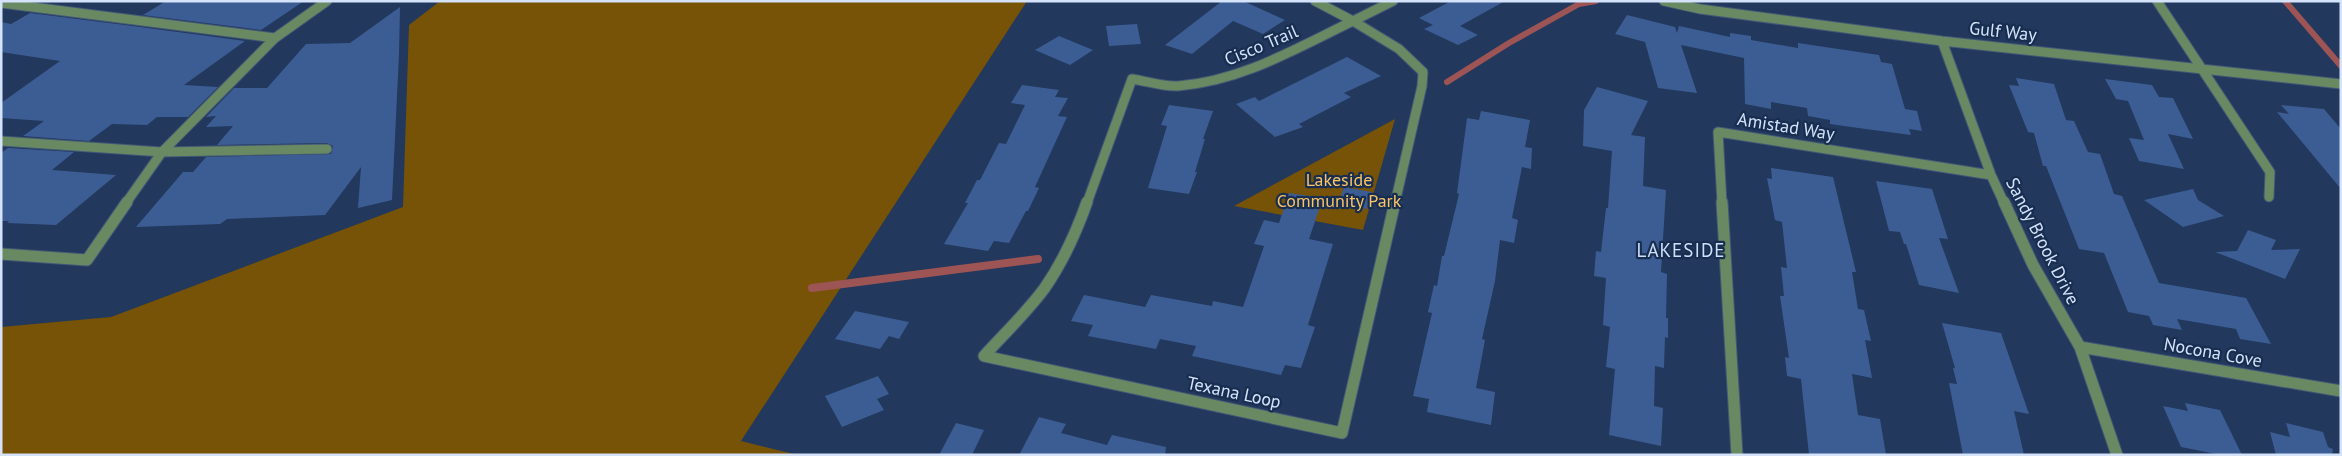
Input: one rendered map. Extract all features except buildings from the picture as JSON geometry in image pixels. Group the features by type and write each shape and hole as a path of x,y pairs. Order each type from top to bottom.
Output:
{"street":[{"path":"1,254 87,260 162,152 275,38 327,1"},
{"path":"1315,1 1354,21"},
{"name":"Cisco Trail","path":"1132,79 1176,86 1230,78 1263,65 1393,1"},
{"name":"Gulf Way","path":"1664,1 1700,9 1942,41 2341,84"},
{"path":"2158,1 2270,172 2269,197"},
{"path":"1,3 275,38"},
{"name":"Texana Loop","path":"1132,79 1077,230 1062,261 1044,290 984,356 1342,433 1422,86 1422,72 1411,59 1392,43 1354,21"},
{"name":"Sandy Brook Drive","path":"1942,41 1991,175 2033,265 2080,348 2117,455"},
{"name":"Amistad Way","path":"1737,455 1718,132 1991,175"},
{"path":"1,141 162,152 327,148"},
{"name":"Nocona Cove","path":"2080,348 2341,391"}],"green space":[{"path":"440,1 1027,1 741,441 798,455 1,455 1,327 111,317 403,207 409,25"},
{"name":"Lakeside Community Park","path":"1395,119 1363,230 1234,206"}],"waterway":[{"path":"1447,82 1509,43 1579,4 1596,1"},
{"path":"2285,1 2341,66"},
{"path":"812,288 1038,259"}],"district":[{"name":"LAKESIDE","path":"1681,250"}]}
